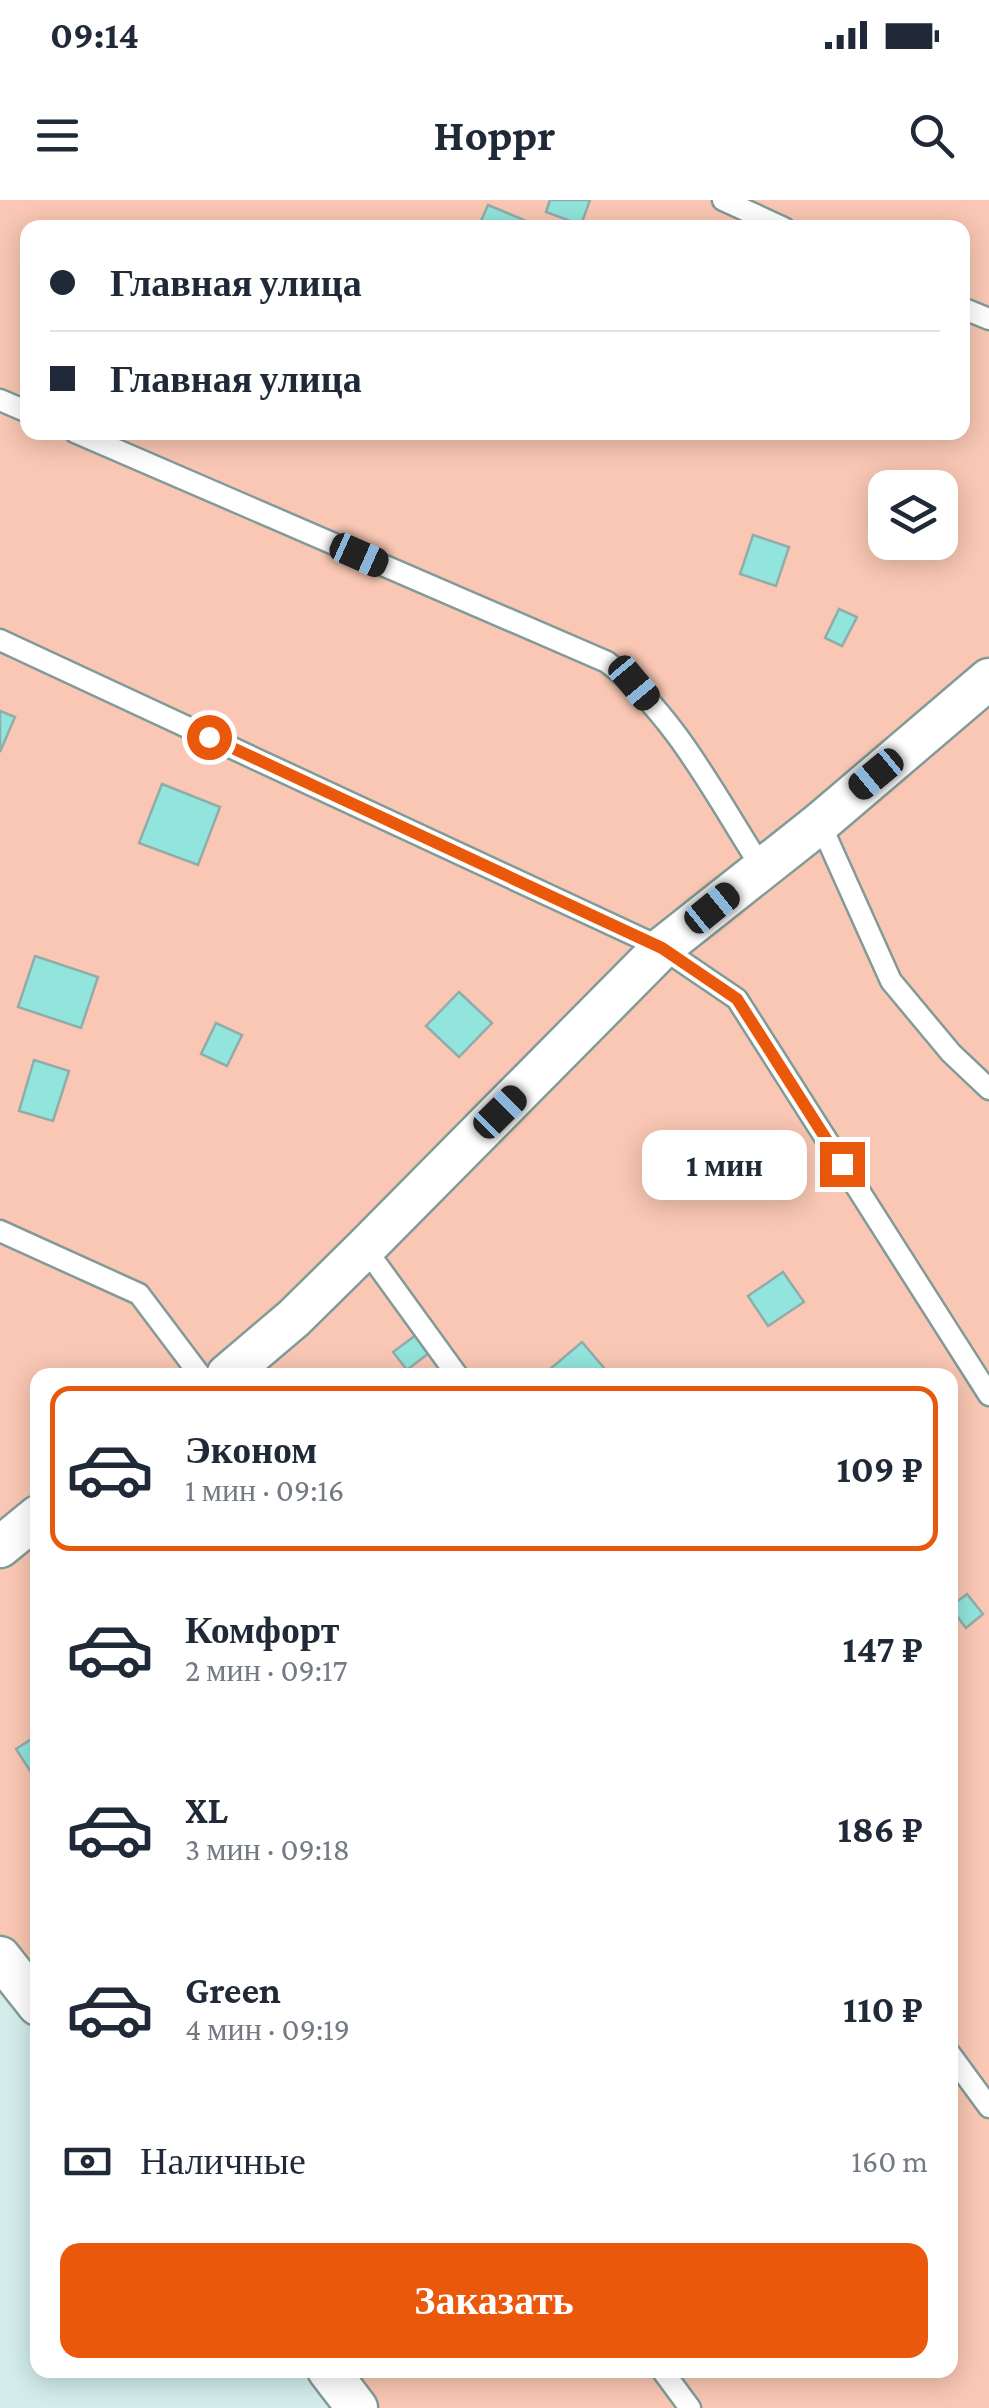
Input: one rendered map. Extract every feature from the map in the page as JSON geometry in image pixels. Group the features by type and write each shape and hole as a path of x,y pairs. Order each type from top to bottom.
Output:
{"street":[{"path":"235,1368 294,1318 662,948 820,822 989,679"},
{"path":"0,1547 30,1523"},
{"path":"0,1958 30,1995"},
{"path":"334,2378 357,2408"}],"lane":[{"path":"723,200 767,220"},
{"path":"94,440 607,662 634,683 663,716 762,868"},
{"path":"0,640 662,948 737,999 989,1395"},
{"path":"820,822 891,981 951,1053 989,1089"},
{"path":"0,1231 138,1294 195,1368"},
{"path":"365,1248 452,1368"},
{"path":"958,2065 989,2107"},
{"path":"668,2378 690,2408"}],"shaded area":[{"path":"0,200 989,200 989,2408 357,2408 334,2378 958,2378 958,1368 30,1368 30,1996 0,1958"}],"building":[{"path":"550,200 590,200 583,220 568,220 546,212"},
{"path":"488,205 524,220 481,220"},
{"path":"753,535 789,547 776,586 740,574"},
{"path":"839,609 857,617 842,646 825,638"},
{"path":"0,711 15,717 0,752"},
{"path":"162,784 220,807 198,865 139,843"},
{"path":"35,956 98,977 81,1028 18,1007"},
{"path":"459,992 492,1023 459,1057 426,1026"},
{"path":"216,1023 242,1035 227,1066 201,1054"},
{"path":"34,1060 69,1071 53,1121 19,1111"},
{"path":"710,1157 722,1185 690,1198 679,1170"},
{"path":"783,1272 804,1302 768,1326 748,1296"},
{"path":"416,1335 429,1353 405,1368 393,1352"},
{"path":"582,1342 604,1368 551,1368"},
{"path":"967,1594 983,1614 966,1628 958,1618 958,1601"},
{"path":"30,1740 30,1771 16,1749"}],"route":[{"path":"209,737 662,948 737,999 842,1164"}]}
